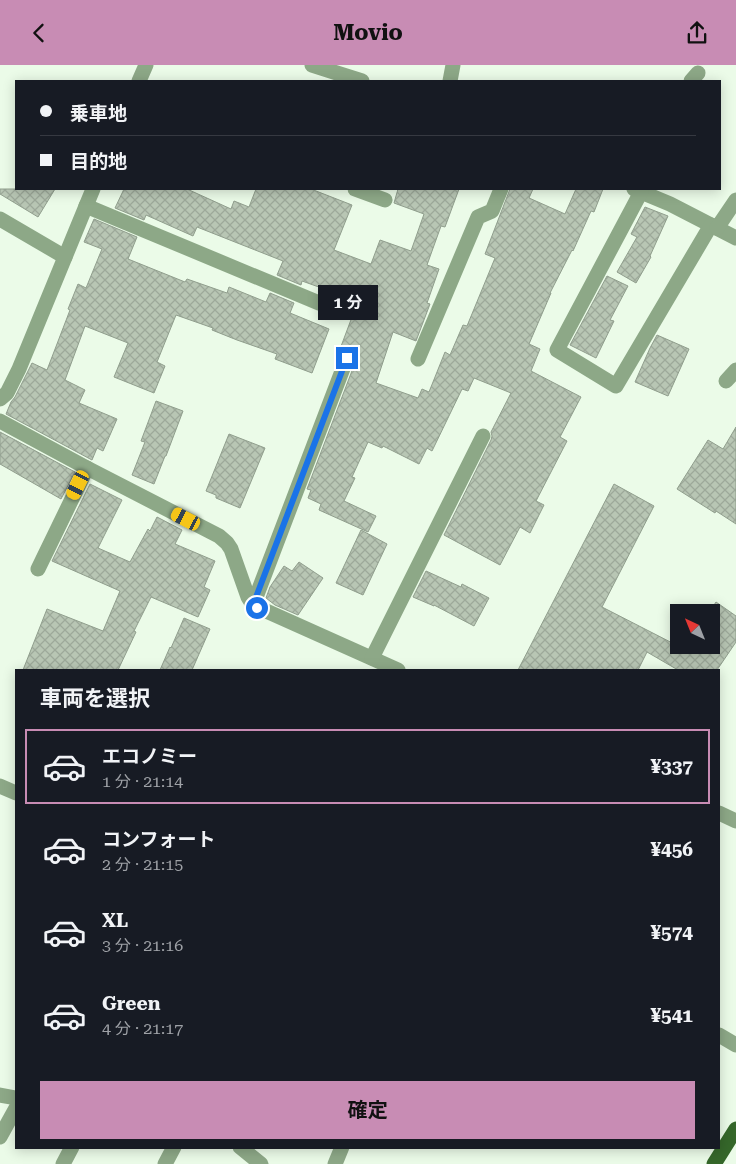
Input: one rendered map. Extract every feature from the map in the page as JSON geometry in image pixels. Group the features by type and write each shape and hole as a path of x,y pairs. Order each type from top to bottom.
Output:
{"main road":[{"path":"714,1164 736,1129"}],"street":[{"path":"139,80 146,65"},
{"path":"312,65 359,80"},
{"path":"450,80 453,65"},
{"path":"0,399 7,393 19,369 93,190"},
{"path":"358,190 385,200"},
{"path":"418,359 478,217 492,211 501,190"},
{"path":"736,200 714,227 616,386 556,350 637,190 670,204 714,227 736,238"},
{"path":"86,206 319,303"},
{"path":"0,219 65,257"},
{"path":"253,605 347,358"},
{"path":"0,421 224,539 231,549 248,597 253,605 396,669"},
{"path":"372,658 483,436"},
{"path":"38,569 87,467"},
{"path":"0,786 15,793"},
{"path":"720,813 736,821"},
{"path":"720,1036 736,1045"},
{"path":"0,1095 15,1097"},
{"path":"0,1137 15,1110"},
{"path":"63,1164 71,1149"},
{"path":"165,1164 173,1149"},
{"path":"242,1149 261,1164"},
{"path":"334,1164 341,1149"}],"building":[{"path":"0,189 54,190 38,217 0,194"},
{"path":"124,190 189,190 231,209 234,201 249,207 256,190 314,190 352,205 334,250 371,264 380,240 411,251 424,214 394,203 398,190 459,190 445,227 441,226 427,265 439,269 427,303 430,304 416,341 393,332 376,383 418,398 422,389 429,392 445,352 450,355 463,325 467,326 495,258 485,254 510,190 533,190 529,198 565,214 576,190 603,190 594,212 591,211 573,251 550,293 529,344 540,349 531,371 581,397 560,437 567,441 536,501 544,505 530,533 520,527 500,565 444,535 491,440 491,432 511,393 474,378 468,391 462,389 432,451 427,448 419,464 383,446 382,448 368,442 352,477 355,478 344,501 376,516 368,532 319,510 321,504 308,498 311,490 307,489 358,355 350,349 340,349 358,301 302,281 301,285 277,275 283,261 197,227 193,236 146,215 144,220 115,208"},
{"path":"645,207 668,216 651,257 636,283 617,272 637,237 631,234"},
{"path":"94,219 137,237 128,259 185,282 187,279 227,293 229,287 266,302 270,293 294,303 290,313 329,329 312,373 275,359 277,354 176,315 157,362 165,366 154,393 114,377 128,343 85,326 65,380 85,390 79,403 117,419 103,451 97,448 92,460 6,414 32,363 47,370 78,284 86,288 102,249 84,242"},
{"path":"607,276 628,286 610,320 614,321 596,358 570,345"},
{"path":"657,335 689,349 668,396 635,382"},
{"path":"156,401 183,411 154,484 132,475 145,442 141,441"},
{"path":"736,427 736,524 677,489 708,440 723,449"},
{"path":"0,432 75,472 61,499 0,464"},
{"path":"229,434 265,448 240,508 216,498 216,495 206,491"},
{"path":"90,484 122,500 98,548 130,562 148,529 150,531 157,517 182,530 175,544 215,561 204,587 210,590 198,617 151,597 118,669 23,669 47,609 103,631 120,591 52,561"},
{"path":"614,484 654,506 602,607 670,642 670,654 720,654 720,605 736,616 736,642 718,669 676,669 647,652 638,669 519,669"},
{"path":"361,530 387,544 363,595 336,583"},
{"path":"299,562 323,578 298,615 275,605 266,598 270,587 284,566 292,571"},
{"path":"426,571 461,587 462,584 489,598 474,626 434,605 413,597"},
{"path":"184,618 210,629 192,669 160,669"}],"route":[{"path":"257,608 253,605 347,358"}]}
